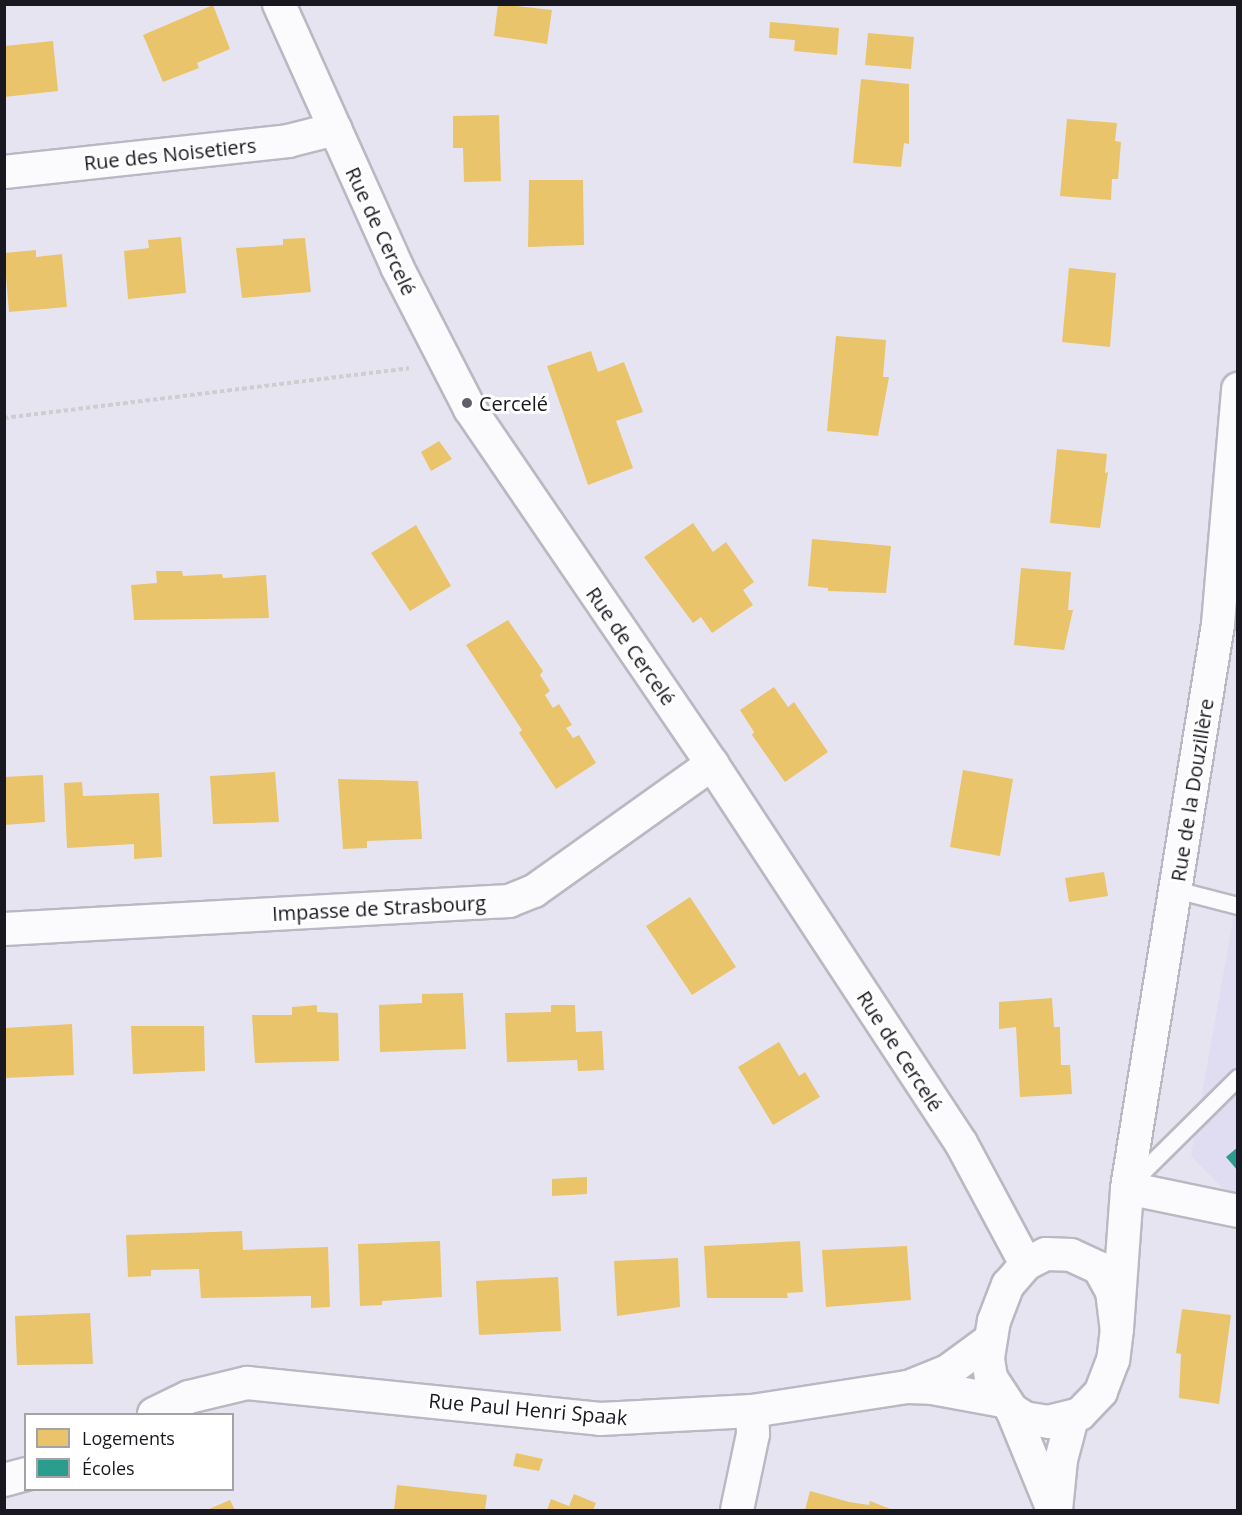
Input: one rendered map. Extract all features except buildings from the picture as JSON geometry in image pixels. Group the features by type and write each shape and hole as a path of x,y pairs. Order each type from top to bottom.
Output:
{"street":[{"name":"Rue de Cercelé","path":"279,4 440,354 494,448 712,764 961,1143 1026,1264"},
{"name":"Rue des Noisetiers","path":"4,172 288,141 335,129"},
{"name":"Rue de la Douzillère","path":"1117,1329 1127,1188 1218,624 1238,389"},
{"name":"Impasse de Strasbourg","path":"4,929 509,901 534,891 712,764"},
{"name":"Rue de la Douzillère","path":"1089,1261 1118,1218 1127,1188"},
{"path":"1127,1188 1238,1211"},
{"path":"1008,1406 1036,1421 1072,1418 1090,1406 1101,1392 1113,1360 1117,1329 1112,1291 1099,1268 1089,1261 1046,1254 1026,1264 1016,1272 1000,1302 990,1340 991,1378 1008,1406 1055,1510"},
{"name":"Rue Paul Henri Spaak","path":"907,1387 948,1371 990,1340"},
{"name":"Rue Paul Henri Spaak","path":"156,1413 189,1397 247,1383 600,1419 752,1411 907,1387 932,1388 1008,1406"},
{"path":"737,1510 753,1434 752,1411"},
{"path":"1055,1510 1061,1460 1072,1418"},
{"path":"4,1480 24,1475"}],"lane":[{"path":"1176,890 1238,906"},
{"path":"1127,1188 1238,1077"}],"path":[{"path":"4,418 412,368 440,354"}],"shaded area":[{"path":"1237,897 1237,1197 1231,1197 1191,1156"}],"place":[{"name":"Cercelé","path":"467,403"}]}
